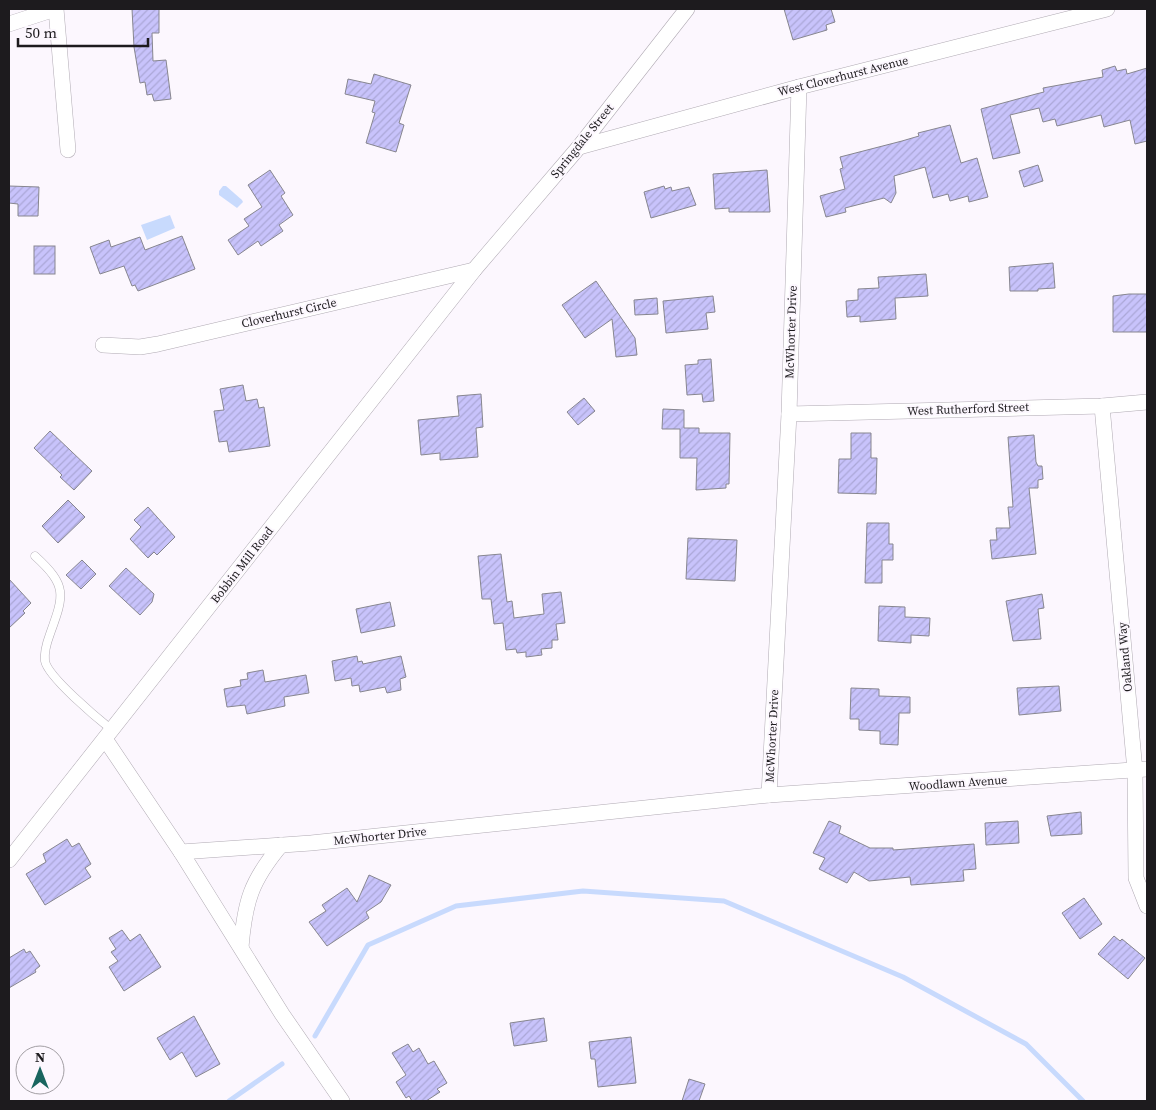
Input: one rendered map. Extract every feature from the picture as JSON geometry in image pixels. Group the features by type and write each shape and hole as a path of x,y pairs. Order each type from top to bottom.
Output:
{"street":[{"path":"9,24 56,9 68,150"},
{"name":"Springdale Street","path":"474,270 579,146 687,9"},
{"name":"West Cloverhurst Avenue","path":"579,146 799,87 1107,9"},
{"name":"McWhorter Drive","path":"181,852 281,845 769,795 788,414 799,87"},
{"name":"Cloverhurst Circle","path":"104,345 140,347 158,344 474,270"},
{"name":"Bobbin Mill Road","path":"9,860 474,270"},
{"name":"West Rutherford Street","path":"788,414 1102,406 1147,402"},
{"name":"Oakland Way","path":"1102,406 1141,770 1136,878 1147,906"},
{"path":"109,734 282,1014 342,1101"},
{"name":"Woodlawn Avenue","path":"769,795 1141,770"},
{"path":"241,948 244,912 260,871 281,845"}],"lane":[{"path":"35,556 52,572 60,585 60,601 48,641 45,660 50,672 109,734"}],"water":[{"path":"223,186 226,186 242,200 243,202 237,208 219,195 219,191"},
{"path":"170,215 175,228 147,240 141,225"}],"building":[{"path":"132,9 159,9 159,33 152,33 153,61 166,60 171,99 154,101 152,94 147,95 145,82 140,83 134,47"},
{"path":"784,9 831,9 835,22 826,25 827,30 793,40"},
{"path":"1115,66 1117,71 1126,69 1127,74 1147,68 1147,141 1135,144 1130,120 1104,127 1101,115 1057,126 1055,119 1043,122 1039,108 1010,115 1020,153 993,159 981,109 1044,92 1043,88 1103,77 1102,70"},
{"path":"374,74 411,85 399,123 404,125 396,152 366,143 375,113 372,112 375,101 345,94 348,79 371,84"},
{"path":"950,125 961,163 977,158 988,197 969,202 968,196 950,201 948,194 933,198 925,167 894,176 896,193 891,203 884,198 845,208 846,212 826,217 820,196 845,189 840,169 843,168 840,157 902,141 919,136 918,133"},
{"path":"1038,165 1043,181 1024,187 1019,171"},
{"path":"270,170 285,193 281,196 293,215 279,225 283,231 261,246 258,241 238,255 228,240 249,226 244,219 262,207 248,185"},
{"path":"767,170 770,212 729,212 729,208 715,209 713,174"},
{"path":"9,186 39,187 38,216 18,216 18,204 9,203"},
{"path":"664,186 665,189 671,187 672,191 689,187 696,205 651,218 644,192"},
{"path":"182,236 195,269 138,291 135,285 132,286 124,266 100,274 90,247 109,240 111,247 140,237 145,250"},
{"path":"34,246 55,246 55,274 34,274"},
{"path":"1053,263 1055,288 1038,289 1038,291 1010,291 1009,267"},
{"path":"926,274 928,296 895,298 896,319 860,322 860,316 847,317 846,301 858,300 858,289 879,288 878,277"},
{"path":"596,281 635,338 637,355 616,357 612,319 585,338 562,305"},
{"path":"1147,294 1147,332 1113,332 1113,296"},
{"path":"713,296 715,312 706,313 708,329 666,333 663,301"},
{"path":"657,298 658,314 635,315 634,300"},
{"path":"711,359 714,401 703,402 702,394 687,395 685,365 698,364 698,360"},
{"path":"243,385 246,401 257,399 259,408 264,407 270,446 229,452 227,441 219,442 214,411 224,410 220,389"},
{"path":"481,394 483,427 476,428 478,457 440,460 440,453 421,455 418,420 459,416 457,396"},
{"path":"584,398 595,411 578,425 567,412"},
{"path":"663,409 684,410 684,428 699,428 699,433 730,433 729,484 726,484 726,488 696,490 697,458 680,458 680,429 662,429"},
{"path":"50,431 92,471 74,490 60,477 62,475 34,448"},
{"path":"851,433 871,433 871,458 877,458 876,494 838,493 839,459 851,459"},
{"path":"1034,435 1036,462 1038,466 1042,466 1043,479 1038,480 1038,488 1029,488 1036,554 992,559 990,540 997,540 996,528 1010,528 1008,507 1013,507 1008,437"},
{"path":"68,500 85,517 58,543 42,526"},
{"path":"148,507 175,537 157,555 154,552 148,558 130,539 141,527 134,520"},
{"path":"867,523 889,523 889,544 893,544 893,560 882,560 882,583 865,583"},
{"path":"688,538 737,540 735,581 686,579"},
{"path":"501,554 507,602 512,601 514,618 544,614 542,594 561,592 565,623 556,624 558,640 552,640 552,648 541,649 542,655 526,657 526,652 517,653 516,649 506,650 503,623 494,624 491,599 482,599 478,556"},
{"path":"82,560 96,574 81,589 66,575"},
{"path":"126,568 154,594 152,602 140,615 109,586"},
{"path":"9,579 31,603 23,611 25,613 9,628"},
{"path":"1042,594 1044,608 1038,609 1041,639 1013,641 1006,601"},
{"path":"390,602 395,626 361,633 356,609"},
{"path":"879,606 905,607 905,617 930,618 929,636 911,635 911,643 878,641"},
{"path":"357,656 358,662 362,661 363,664 401,656 406,677 400,679 401,690 387,693 385,687 360,692 359,685 352,686 351,678 335,681 332,661"},
{"path":"263,670 265,682 306,675 309,693 284,697 285,706 247,714 245,705 227,707 224,689 241,686 240,680 248,679 247,673"},
{"path":"1059,686 1061,711 1019,715 1017,688"},
{"path":"851,688 879,689 879,696 910,697 910,713 899,713 898,745 880,744 880,731 859,730 859,719 850,719"},
{"path":"1081,812 1082,834 1051,836 1047,816"},
{"path":"829,821 841,826 839,833 870,848 893,848 893,850 974,844 976,869 963,870 964,881 911,885 910,877 869,881 854,872 847,883 819,869 825,858 813,853"},
{"path":"1018,821 1019,843 986,845 985,823"},
{"path":"67,839 72,847 79,843 91,864 85,868 91,877 45,905 26,874 46,862 43,854"},
{"path":"369,875 391,885 381,902 366,912 369,918 327,946 309,922 326,911 322,905 347,888 357,902"},
{"path":"1084,898 1102,924 1080,939 1062,913"},
{"path":"122,930 130,941 140,934 161,967 124,991 109,967 118,961 111,952 116,949 109,938"},
{"path":"1114,936 1120,941 1122,939 1145,958 1128,979 1098,954"},
{"path":"24,949 26,953 30,951 40,966 35,970 36,972 9,988 9,958"},
{"path":"194,1016 220,1064 196,1077 182,1052 170,1060 157,1038"},
{"path":"544,1018 547,1041 514,1046 510,1023"},
{"path":"631,1037 636,1083 598,1087 595,1059 591,1059 589,1042"},
{"path":"408,1044 413,1052 419,1048 428,1064 434,1061 447,1083 437,1089 440,1092 426,1101 412,1101 409,1096 406,1098 396,1082 406,1075 392,1053"},
{"path":"689,1079 705,1084 699,1101 682,1101"}],"waterway":[{"path":"315,1036 368,945 456,906 583,891 724,901 903,977 1026,1044 1083,1101"},
{"path":"229,1101 282,1064"}]}
